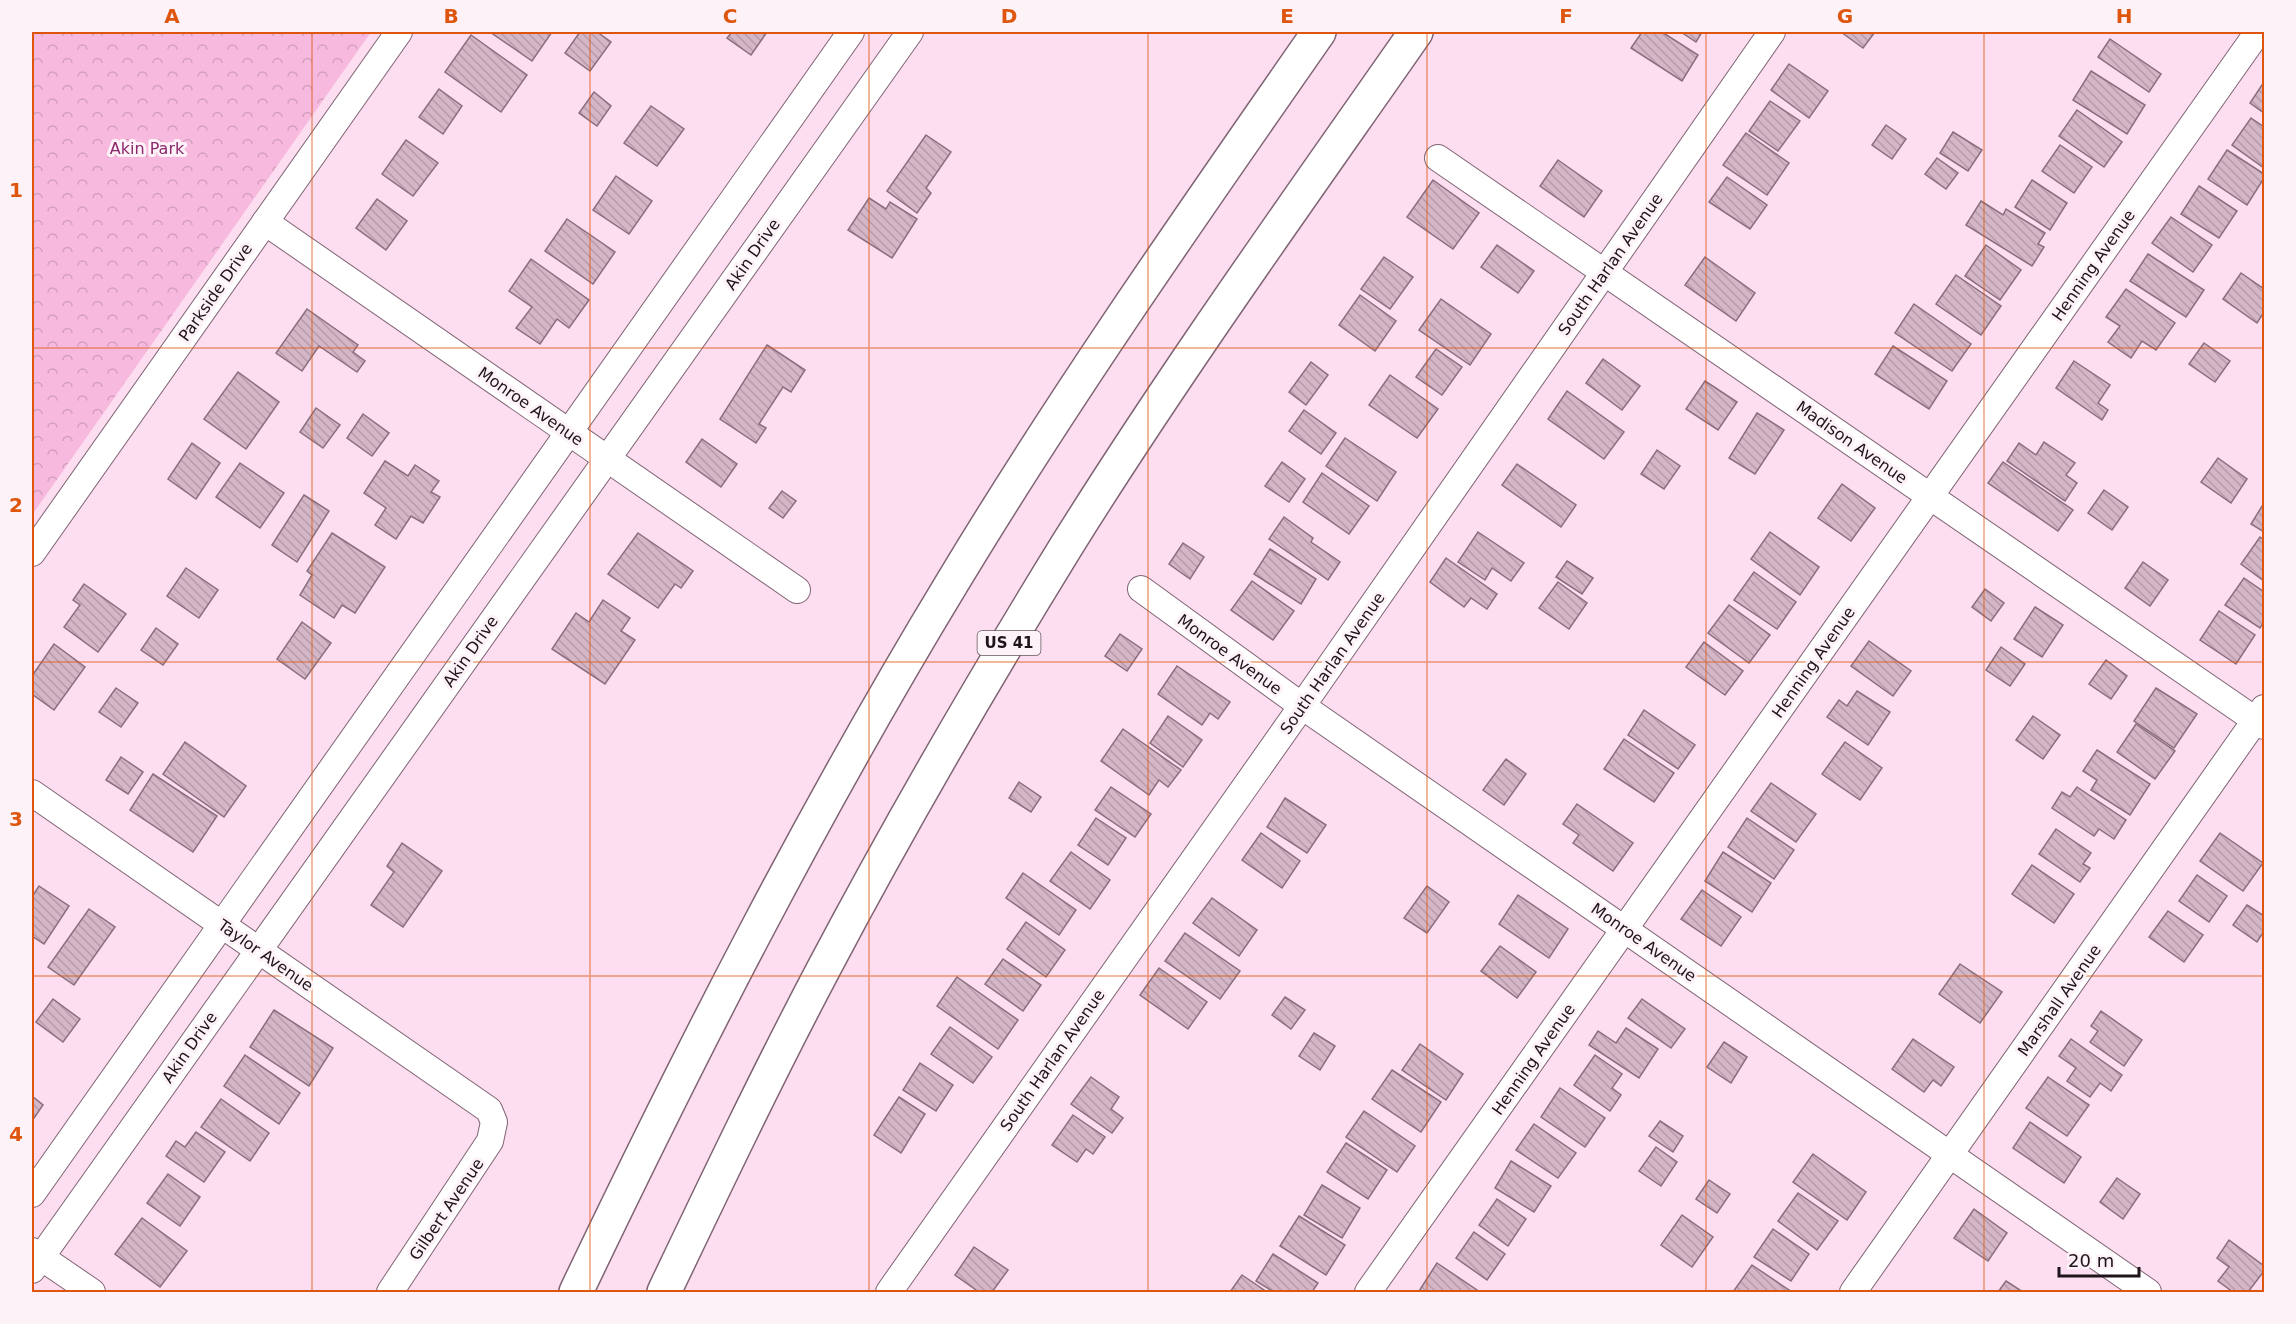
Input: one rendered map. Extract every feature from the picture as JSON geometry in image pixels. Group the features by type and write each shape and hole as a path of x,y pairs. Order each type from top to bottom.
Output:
{"highway":[{"path":"576,1293 651,1135 777,890 950,585 1126,310 1319,32"},
{"name":"US 41","path":"664,1293 718,1179 824,968 939,760 1067,546 1149,417 1416,32"}],"street":[{"name":"Parkside Drive","path":"32,554 399,32"},
{"path":"32,1194 851,32"},
{"name":"Akin Drive","path":"34,1259 258,950 909,32"},
{"name":"South Harlan Avenue","path":"889,1293 1772,32"},
{"name":"Henning Avenue","path":"1368,1293 2258,32"},
{"name":"Madison Avenue","path":"1438,159 1930,496 2262,718"},
{"name":"Monroe Avenue","path":"265,222 797,590"},
{"name":"Monroe Avenue","path":"1141,589 1302,706 2148,1293"},
{"name":"Marshall Avenue","path":"1853,1293 2262,718"},
{"name":"Taylor Avenue","path":"32,793 483,1105 493,1116 494,1122"},
{"name":"Gilbert Avenue","path":"390,1293 478,1161 490,1141 494,1122"},
{"path":"34,1259 92,1293"}],"green space":[{"name":"Akin Park","path":"32,32 371,32 32,515"}],"building":[{"path":"490,32 552,32 532,61"},
{"path":"580,32 597,32 611,42 590,71 565,53"},
{"path":"732,32 767,32 751,55 727,38"},
{"path":"1642,32 1662,32 1698,55 1682,81 1631,48"},
{"path":"1681,32 1702,32 1696,42"},
{"path":"1841,32 1875,32 1863,48"},
{"path":"471,35 527,75 501,112 445,72"},
{"path":"2110,39 2161,74 2149,92 2098,57"},
{"path":"1789,64 1828,91 1809,118 1771,90"},
{"path":"2091,71 2145,105 2127,134 2073,100"},
{"path":"2264,82 2264,113 2250,103"},
{"path":"439,89 462,106 443,134 419,117"},
{"path":"594,92 611,106 597,126 579,113"},
{"path":"1770,101 1800,121 1778,151 1749,131"},
{"path":"651,106 684,129 657,166 624,143"},
{"path":"2077,110 2122,142 2104,167 2059,136"},
{"path":"2251,118 2264,127 2264,168 2232,145"},
{"path":"1886,125 1906,139 1892,159 1872,145"},
{"path":"1953,132 1982,150 1968,171 1940,153"},
{"path":"1746,133 1789,163 1767,195 1723,165"},
{"path":"926,135 951,152 926,188 931,193 917,213 887,191"},
{"path":"406,140 438,163 413,196 382,174"},
{"path":"2060,145 2092,167 2074,193 2042,171"},
{"path":"2227,150 2264,174 2264,178 2247,205 2208,179"},
{"path":"1937,158 1958,173 1946,189 1925,174"},
{"path":"1558,160 1602,191 1584,217 1540,186"},
{"path":"616,176 652,201 629,234 593,210"},
{"path":"1727,177 1767,205 1750,229 1709,202"},
{"path":"1433,180 1479,213 1453,249 1407,217"},
{"path":"2032,180 2067,203 2050,230 2015,207"},
{"path":"2199,186 2237,211 2219,238 2181,214"},
{"path":"869,198 886,209 890,202 917,219 892,258 848,230"},
{"path":"377,199 407,221 386,250 356,228"},
{"path":"1981,201 2003,215 2006,209 2045,233 2038,244 2044,247 2032,266 1966,225"},
{"path":"2171,217 2212,245 2193,272 2152,243"},
{"path":"567,219 615,252 593,284 545,251"},
{"path":"1497,245 1534,271 1518,293 1481,267"},
{"path":"1986,245 2021,270 2000,300 1965,276"},
{"path":"2148,254 2204,290 2186,317 2130,281"},
{"path":"1384,257 1413,277 1390,309 1361,289"},
{"path":"1705,257 1755,293 1736,321 1685,285"},
{"path":"531,259 589,300 569,328 557,319 540,344 516,328 532,307 509,291"},
{"path":"2241,273 2264,289 2264,312 2257,323 2223,299"},
{"path":"1956,275 2001,306 1981,335 1936,304"},
{"path":"2126,289 2175,323 2156,350 2142,341 2131,358 2108,342 2120,326 2106,317"},
{"path":"1360,295 1396,321 1375,351 1339,325"},
{"path":"1441,299 1491,334 1470,365 1419,330"},
{"path":"1914,304 1971,344 1952,371 1895,333"},
{"path":"307,309 358,345 353,352 365,361 357,372 319,346 302,371 276,353"},
{"path":"2204,343 2230,361 2215,382 2189,364"},
{"path":"767,345 805,370 791,392 783,387 759,424 766,428 756,443 720,419"},
{"path":"1893,346 1947,381 1929,409 1875,374"},
{"path":"1436,349 1462,367 1442,395 1416,377"},
{"path":"1603,359 1640,386 1622,410 1586,383"},
{"path":"2074,361 2110,385 2098,403 2108,410 2102,420 2056,388"},
{"path":"1311,362 1328,375 1306,405 1289,392"},
{"path":"238,372 279,402 246,449 204,419"},
{"path":"1390,375 1438,409 1417,438 1369,405"},
{"path":"1705,381 1737,402 1718,430 1686,409"},
{"path":"1567,391 1624,432 1604,459 1548,419"},
{"path":"316,408 340,425 323,448 300,432"},
{"path":"1304,410 1336,433 1321,454 1289,431"},
{"path":"1757,413 1784,430 1755,474 1729,458"},
{"path":"363,414 389,433 372,456 347,438"},
{"path":"1345,438 1396,472 1377,501 1326,466"},
{"path":"702,439 737,464 721,487 686,462"},
{"path":"2044,442 2075,463 2066,475 2077,483 2065,501 2007,461 2019,443 2036,455"},
{"path":"192,443 220,463 196,499 168,479"},
{"path":"1657,450 1680,466 1664,489 1641,474"},
{"path":"2218,458 2247,479 2231,503 2201,482"},
{"path":"385,461 408,476 415,465 439,481 431,492 440,497 423,523 411,516 396,539 375,525 386,508 364,493"},
{"path":"1282,462 1305,479 1289,502 1265,486"},
{"path":"2003,462 2073,510 2058,531 1988,483"},
{"path":"240,463 284,493 260,528 216,497"},
{"path":"1517,464 1576,505 1561,527 1502,485"},
{"path":"1322,473 1369,506 1349,534 1303,502"},
{"path":"1842,484 1875,508 1851,541 1818,518"},
{"path":"2104,490 2128,507 2112,530 2088,513"},
{"path":"782,491 796,501 783,518 769,508"},
{"path":"304,495 329,511 297,562 272,545"},
{"path":"2264,503 2264,532 2251,524"},
{"path":"1284,517 1313,538 1311,542 1340,562 1328,580 1269,539"},
{"path":"1478,532 1524,563 1511,581 1492,568 1485,580 1458,562"},
{"path":"1770,532 1819,567 1800,595 1751,559"},
{"path":"332,533 385,567 355,613 342,605 334,618 300,595 312,575 307,571"},
{"path":"638,533 693,571 681,588 675,584 658,608 608,574"},
{"path":"2260,537 2264,540 2264,581 2241,564"},
{"path":"1183,543 1204,557 1190,579 1169,564"},
{"path":"1270,549 1316,579 1301,604 1254,574"},
{"path":"1446,558 1497,594 1487,609 1471,598 1464,607 1430,582"},
{"path":"1567,561 1593,578 1582,594 1556,577"},
{"path":"2143,562 2168,580 2150,606 2125,588"},
{"path":"186,568 218,590 199,618 167,596"},
{"path":"1754,572 1796,602 1777,629 1734,600"},
{"path":"2244,578 2264,592 2264,621 2260,628 2225,605"},
{"path":"1252,581 1294,611 1273,640 1231,610"},
{"path":"1558,582 1587,603 1569,629 1539,608"},
{"path":"84,584 126,614 98,652 64,627 80,605 73,600"},
{"path":"1985,589 2004,603 1991,621 1972,607"},
{"path":"603,600 630,618 621,631 635,640 605,684 552,649 576,613 589,622"},
{"path":"1729,605 1770,635 1749,663 1708,633"},
{"path":"2035,607 2063,625 2042,657 2014,639"},
{"path":"2219,611 2255,635 2236,664 2200,640"},
{"path":"302,622 331,643 305,679 277,659"},
{"path":"156,628 178,644 163,665 141,650"},
{"path":"1120,634 1142,649 1127,671 1105,656"},
{"path":"1869,641 1911,671 1893,696 1851,666"},
{"path":"1704,642 1743,671 1725,695 1686,667"},
{"path":"54,644 85,667 54,710 32,694 32,676"},
{"path":"2001,647 2025,664 2010,686 1986,670"},
{"path":"2106,660 2127,676 2111,699 2089,684"},
{"path":"1177,666 1230,702 1218,719 1210,713 1202,725 1158,694"},
{"path":"116,688 138,703 121,727 99,712"},
{"path":"2156,688 2197,714 2174,748 2134,721"},
{"path":"1857,691 1890,712 1868,745 1827,717 1839,700 1847,706"},
{"path":"1644,710 1695,745 1678,769 1628,735"},
{"path":"1168,716 1202,740 1183,767 1150,743"},
{"path":"2033,716 2060,735 2043,759 2016,740"},
{"path":"2136,724 2175,751 2155,779 2117,752"},
{"path":"1123,729 1181,770 1168,787 1159,780 1149,795 1101,761"},
{"path":"1624,739 1674,773 1654,802 1604,769"},
{"path":"185,742 246,786 224,817 163,774"},
{"path":"1845,742 1882,768 1860,800 1822,774"},
{"path":"2097,750 2150,784 2130,815 2091,790 2097,780 2083,771"},
{"path":"121,757 143,772 128,794 106,780"},
{"path":"1506,759 1526,774 1504,805 1483,790"},
{"path":"153,774 217,816 193,852 130,810"},
{"path":"1019,782 1041,797 1031,812 1009,798"},
{"path":"1771,783 1816,814 1796,842 1751,811"},
{"path":"1111,787 1151,814 1135,837 1095,810"},
{"path":"2077,787 2126,820 2114,839 2099,829 2094,836 2052,808 2062,792 2070,797"},
{"path":"1285,798 1326,825 1307,853 1267,827"},
{"path":"1577,804 1633,843 1613,871 1573,843 1579,835 1563,824"},
{"path":"1096,818 1126,838 1108,865 1078,845"},
{"path":"1747,818 1794,850 1774,879 1728,847"},
{"path":"2056,829 2091,853 2083,864 2090,868 2080,882 2039,854"},
{"path":"1261,833 1300,861 1282,888 1242,860"},
{"path":"2220,833 2263,863 2243,891 2200,861"},
{"path":"402,843 442,871 403,927 371,905 394,872 387,866"},
{"path":"1071,852 1110,880 1090,909 1050,881"},
{"path":"1723,852 1771,883 1752,912 1705,881"},
{"path":"2032,865 2074,894 2054,923 2012,894"},
{"path":"1023,873 1076,910 1059,935 1006,898"},
{"path":"2197,875 2227,896 2209,922 2179,901"},
{"path":"39,886 69,906 44,944 32,936 32,897"},
{"path":"1427,886 1449,902 1427,933 1404,918"},
{"path":"1702,890 1741,917 1721,946 1681,919"},
{"path":"1518,895 1568,929 1549,958 1499,924"},
{"path":"1212,898 1257,930 1239,956 1193,923"},
{"path":"2247,905 2264,916 2264,931 2257,942 2233,925"},
{"path":"89,909 115,927 74,985 48,967"},
{"path":"2168,911 2203,935 2184,962 2149,937"},
{"path":"1026,922 1065,950 1046,977 1007,949"},
{"path":"1185,933 1240,971 1220,999 1165,961"},
{"path":"1500,946 1536,972 1517,998 1481,971"},
{"path":"1003,959 1041,985 1023,1011 985,984"},
{"path":"1960,964 2002,992 1980,1023 1939,994"},
{"path":"1159,968 1207,1002 1188,1029 1140,995"},
{"path":"957,977 1018,1020 998,1049 937,1006"},
{"path":"1285,997 1305,1010 1291,1029 1272,1015"},
{"path":"53,999 80,1019 63,1042 36,1022"},
{"path":"1642,999 1685,1029 1671,1048 1628,1018"},
{"path":"274,1010 333,1048 309,1086 250,1047"},
{"path":"2101,1011 2142,1040 2124,1066 2090,1042 2098,1031 2091,1026"},
{"path":"950,1027 992,1057 973,1083 931,1054"},
{"path":"1626,1028 1658,1049 1639,1078 1589,1045 1598,1031 1616,1043"},
{"path":"1314,1033 1335,1046 1320,1070 1299,1056"},
{"path":"1913,1039 1954,1067 1941,1086 1933,1080 1924,1092 1892,1069"},
{"path":"2071,1039 2122,1075 2111,1091 2100,1083 2090,1097 2067,1081 2076,1068 2059,1056"},
{"path":"1724,1042 1747,1057 1731,1083 1707,1067"},
{"path":"1420,1044 1463,1074 1446,1100 1402,1070"},
{"path":"245,1055 300,1093 279,1124 224,1086"},
{"path":"1595,1055 1622,1074 1612,1088 1621,1095 1610,1111 1574,1085"},
{"path":"920,1063 953,1085 936,1111 903,1090"},
{"path":"1392,1070 1441,1102 1421,1132 1372,1099"},
{"path":"1091,1077 1119,1097 1111,1109 1123,1118 1112,1133 1071,1104"},
{"path":"2048,1077 2089,1105 2067,1136 2026,1108"},
{"path":"1560,1088 1605,1118 1585,1147 1541,1117"},
{"path":"32,1096 43,1105 32,1121"},
{"path":"899,1097 925,1114 901,1153 874,1135"},
{"path":"221,1099 269,1133 250,1161 201,1127"},
{"path":"1364,1111 1415,1146 1397,1172 1346,1137"},
{"path":"1073,1115 1105,1137 1093,1154 1086,1149 1077,1162 1052,1145"},
{"path":"1660,1121 1683,1136 1673,1152 1649,1136"},
{"path":"2030,1122 2081,1157 2064,1183 2013,1148"},
{"path":"1534,1124 1576,1153 1558,1178 1516,1150"},
{"path":"196,1132 225,1152 204,1182 166,1156 176,1141 185,1147"},
{"path":"1346,1143 1387,1170 1368,1199 1327,1172"},
{"path":"1656,1147 1677,1162 1661,1186 1639,1171"},
{"path":"1813,1154 1866,1192 1847,1220 1793,1182"},
{"path":"1511,1161 1551,1186 1534,1212 1495,1188"},
{"path":"168,1174 200,1197 180,1226 147,1203"},
{"path":"2117,1178 2140,1194 2123,1219 2100,1202"},
{"path":"1709,1180 1730,1194 1717,1213 1696,1199"},
{"path":"1322,1185 1360,1208 1342,1238 1304,1215"},
{"path":"1798,1193 1838,1221 1817,1250 1778,1221"},
{"path":"1497,1199 1526,1219 1508,1246 1479,1225"},
{"path":"1974,1209 2007,1233 1988,1261 1954,1238"},
{"path":"1682,1215 1713,1237 1692,1267 1661,1245"},
{"path":"1299,1216 1345,1245 1326,1275 1280,1246"},
{"path":"142,1218 187,1251 160,1287 115,1254"},
{"path":"1773,1229 1809,1254 1791,1281 1754,1257"},
{"path":"1474,1232 1505,1254 1487,1280 1456,1258"},
{"path":"2229,1240 2264,1266 2264,1271 2248,1292 2233,1292 2218,1281 2229,1267 2217,1258"},
{"path":"974,1247 1008,1270 992,1292 979,1292 955,1275"},
{"path":"1273,1254 1318,1283 1312,1292 1274,1292 1256,1281"},
{"path":"1437,1263 1477,1290 1476,1292 1419,1291"},
{"path":"1752,1265 1792,1292 1733,1292"},
{"path":"1242,1275 1267,1292 1230,1292"},
{"path":"2006,1281 2023,1292 1998,1292"}]}
